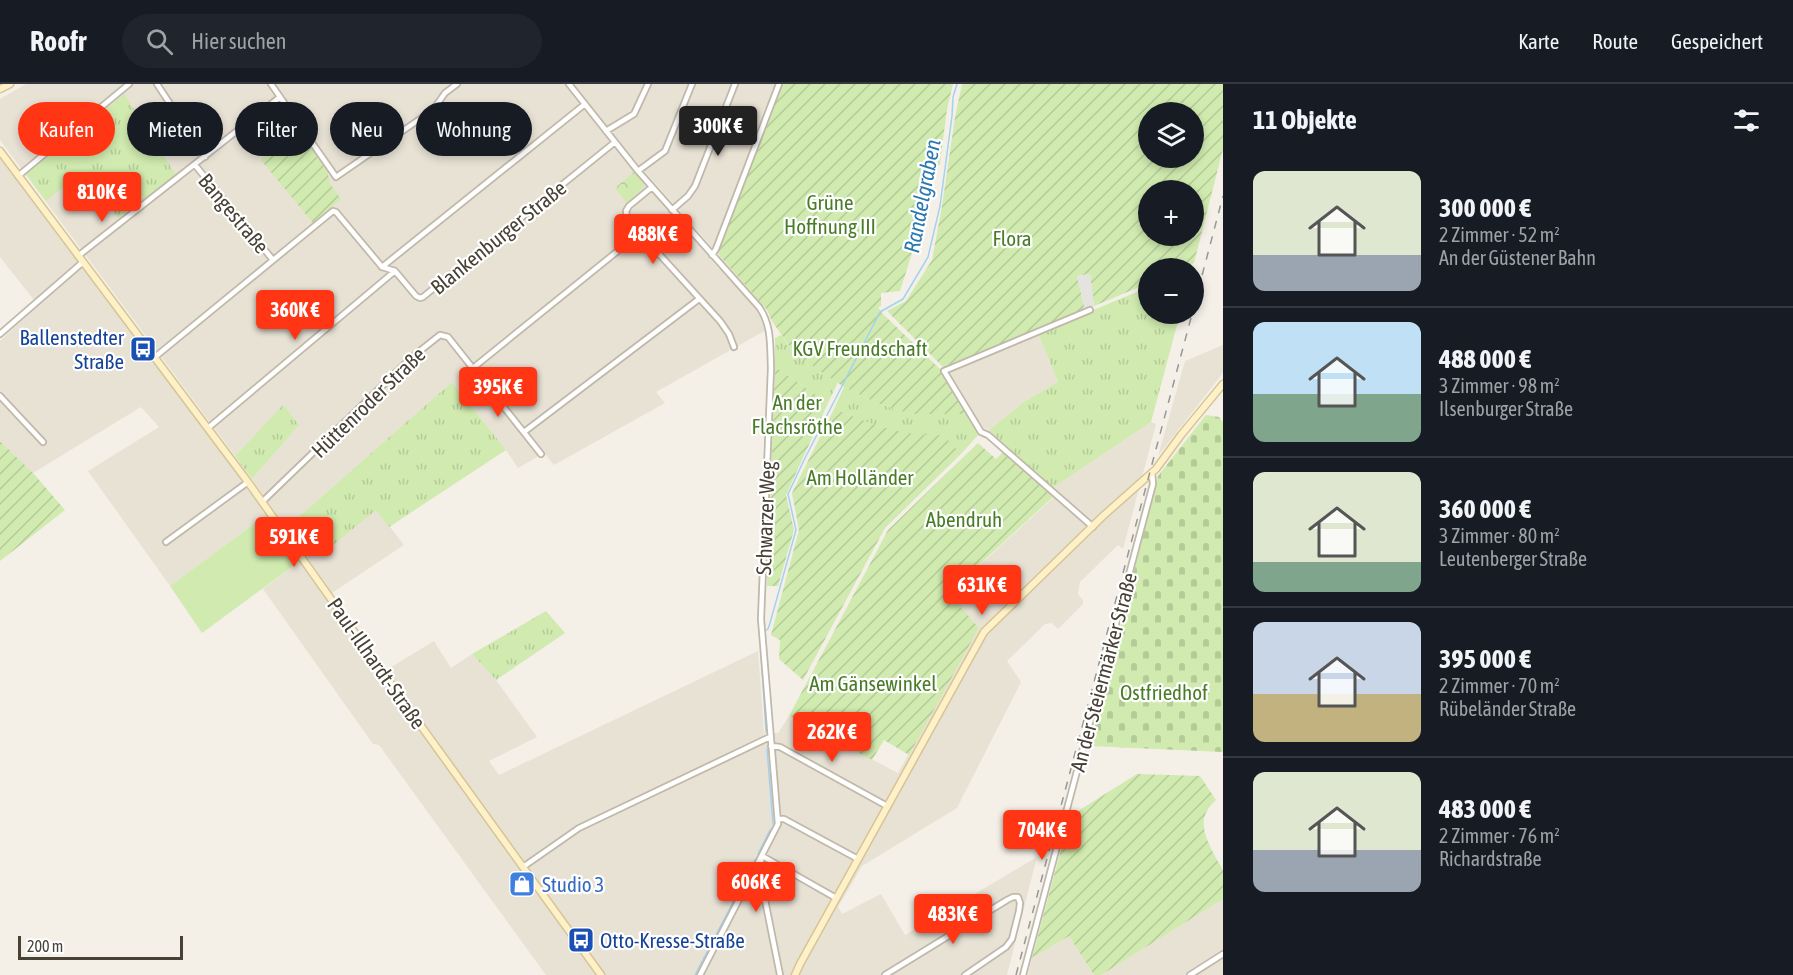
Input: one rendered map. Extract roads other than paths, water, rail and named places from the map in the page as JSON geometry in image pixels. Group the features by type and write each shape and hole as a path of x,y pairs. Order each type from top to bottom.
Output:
{"street":[{"path":"0,89 10,84"},
{"path":"18,176 129,84"},
{"name":"Bangestraße","path":"157,84 205,157"},
{"path":"273,85 336,177 433,110 445,93 457,84"},
{"name":"Schwarzer Weg","path":"569,84 638,171 759,307 769,331 771,374 761,626 770,737"},
{"path":"606,131 634,114 648,84"},
{"path":"638,171 665,151 692,84"},
{"path":"672,210 688,196 694,186 735,84"},
{"path":"712,255 779,84"},
{"path":"78,256 280,97"},
{"path":"154,357 334,211 382,267 585,104"},
{"name":"Blankenburger Straße","path":"382,267 396,271 416,296 423,297 615,142"},
{"name":"Paul-Illhardt-Straße","path":"0,151 248,482 601,975"},
{"name":"Bangestraße","path":"195,165 273,260"},
{"path":"652,187 629,206 626,211 631,222 720,321 734,347"},
{"path":"473,368 640,233"},
{"path":"0,334 83,262"},
{"path":"208,428 396,271"},
{"path":"524,432 699,299"},
{"path":"1090,310 944,371 981,432 988,435 1093,527"},
{"name":"Hüttenroder Straße","path":"262,502 407,362 443,334 448,337 541,454"},
{"path":"795,975 980,638 1093,527 1152,473 1223,384"},
{"path":"0,396 44,442"},
{"name":"An der Steiermärker Straße","path":"1023,975 1153,484 1152,473"},
{"path":"166,542 248,482"},
{"path":"523,867 579,828 770,737 778,819 776,830 700,975"},
{"path":"771,746 780,747 887,806"},
{"path":"778,819 784,819 858,859"},
{"path":"762,856 836,898"},
{"path":"762,856 759,870 780,975"},
{"path":"885,975 1007,900 1018,897 1019,911 1012,939 1006,947 965,975"},
{"path":"1190,975 1223,954"}],"waterway":[{"name":"Randelgraben","path":"764,632 770,623 796,530 788,494 880,312 903,299 928,257 940,206 953,97 957,84"},
{"name":"Randelgraben","path":"760,635 766,732"},
{"name":"Randelgraben","path":"767,749 773,824"},
{"name":"Randelgraben","path":"758,854 770,830"},
{"name":"Randelgraben","path":"695,975 755,860"}],"railway":[{"path":"1204,268 1223,196"},
{"path":"1016,975 1189,324"}],"place":[{"name":"Ballenstedter Straße","path":"143,349"},
{"name":"Studio 3","path":"522,884"},
{"name":"Otto-Kresse-Straße","path":"581,940"}],"park label":[{"name":"Grüne Hoffnung III","path":"830,214"},
{"name":"Flora","path":"1012,238"},
{"name":"KGV Freundschaft","path":"860,348"},
{"name":"An der Flachsröthe","path":"797,414"},
{"name":"Am Holländer","path":"860,477"},
{"name":"Abendruh","path":"964,519"},
{"name":"Am Gänsewinkel","path":"873,683"},
{"name":"Ostfriedhof","path":"1164,692"}]}
